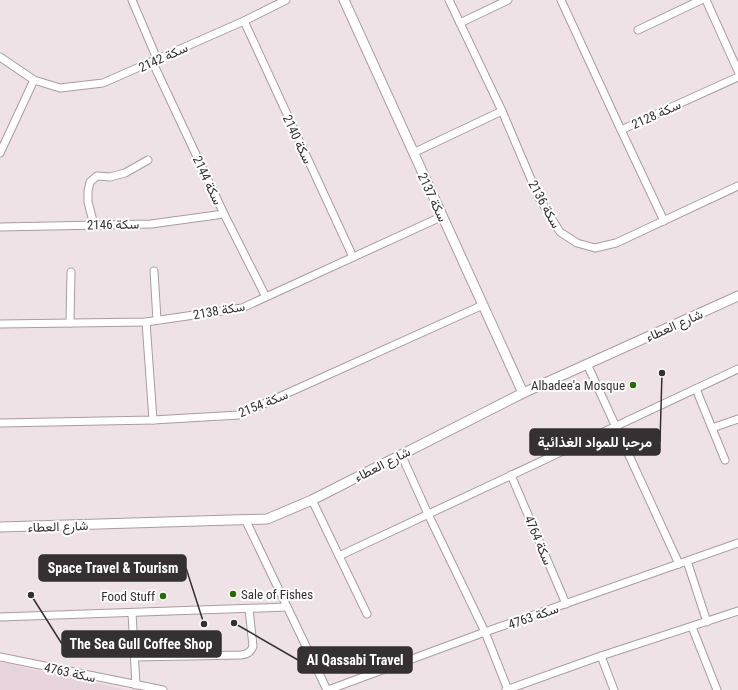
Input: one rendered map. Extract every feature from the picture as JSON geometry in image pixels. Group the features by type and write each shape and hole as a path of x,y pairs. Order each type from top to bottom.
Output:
{"street":[{"name":"سكة 2144","path":"132,0 155,60 224,214 266,297"},
{"name":"سكة 2142","path":"0,57 34,80 60,88 103,83 244,21 286,0"},
{"name":"سكة 2137","path":"344,0 523,393"},
{"name":"سكة 2136","path":"449,0 502,111 539,198 560,232 566,236 577,243 595,248 616,243 738,186"},
{"path":"460,23 508,0"},
{"path":"561,0 622,130"},
{"path":"638,30 701,0"},
{"path":"706,0 738,71"},
{"name":"سكة 2140","path":"244,21 353,258"},
{"name":"سكة 2128","path":"664,221 622,130 738,77"},
{"path":"0,153 34,80"},
{"path":"413,153 502,111"},
{"path":"94,225 88,202 90,182 97,176 110,177 125,173 148,160"},
{"name":"سكة 2146","path":"0,227 151,224 224,214"},
{"name":"سكة 2138","path":"0,324 146,322 242,308 442,216"},
{"path":"154,271 157,320"},
{"path":"70,323 71,272"},
{"name":"شارع العطاء","path":"0,527 267,519 312,500 523,393 738,296"},
{"name":"سكة 2154","path":"0,423 153,420 239,415 483,305"},
{"path":"146,322 153,420"},
{"path":"587,364 680,564"},
{"path":"339,556 738,369"},
{"path":"696,389 725,460"},
{"path":"712,428 738,418"},
{"path":"401,454 485,632 508,690 601,656 738,611"},
{"name":"سكة 4764","path":"511,475 566,604"},
{"path":"312,500 366,614"},
{"path":"245,519 328,690"},
{"name":"سكة 4763","path":"328,690 485,632 738,543"},
{"path":"688,561 707,622"},
{"path":"0,617 287,607"},
{"path":"135,657 248,654 253,646 249,609"},
{"path":"132,613 136,685"},
{"path":"692,627 717,690"},
{"path":"601,656 614,690"},
{"name":"سكة 4763","path":"0,657 163,690"}],"shaded area":[{"path":"0,662 128,690 0,690"}],"place":[{"name":"مرحبا للمواد الغذائية","path":"662,373"},
{"name":"Albadee'a Mosque","path":"633,385"},
{"name":"Sale of Fishes","path":"233,594"},
{"name":"The Sea Gull Coffee Shop","path":"31,595"},
{"name":"Food Stuff","path":"163,596"},
{"name":"Al Qassabi Travel","path":"234,623"},
{"name":"Space Travel & Tourism","path":"204,624"}]}
